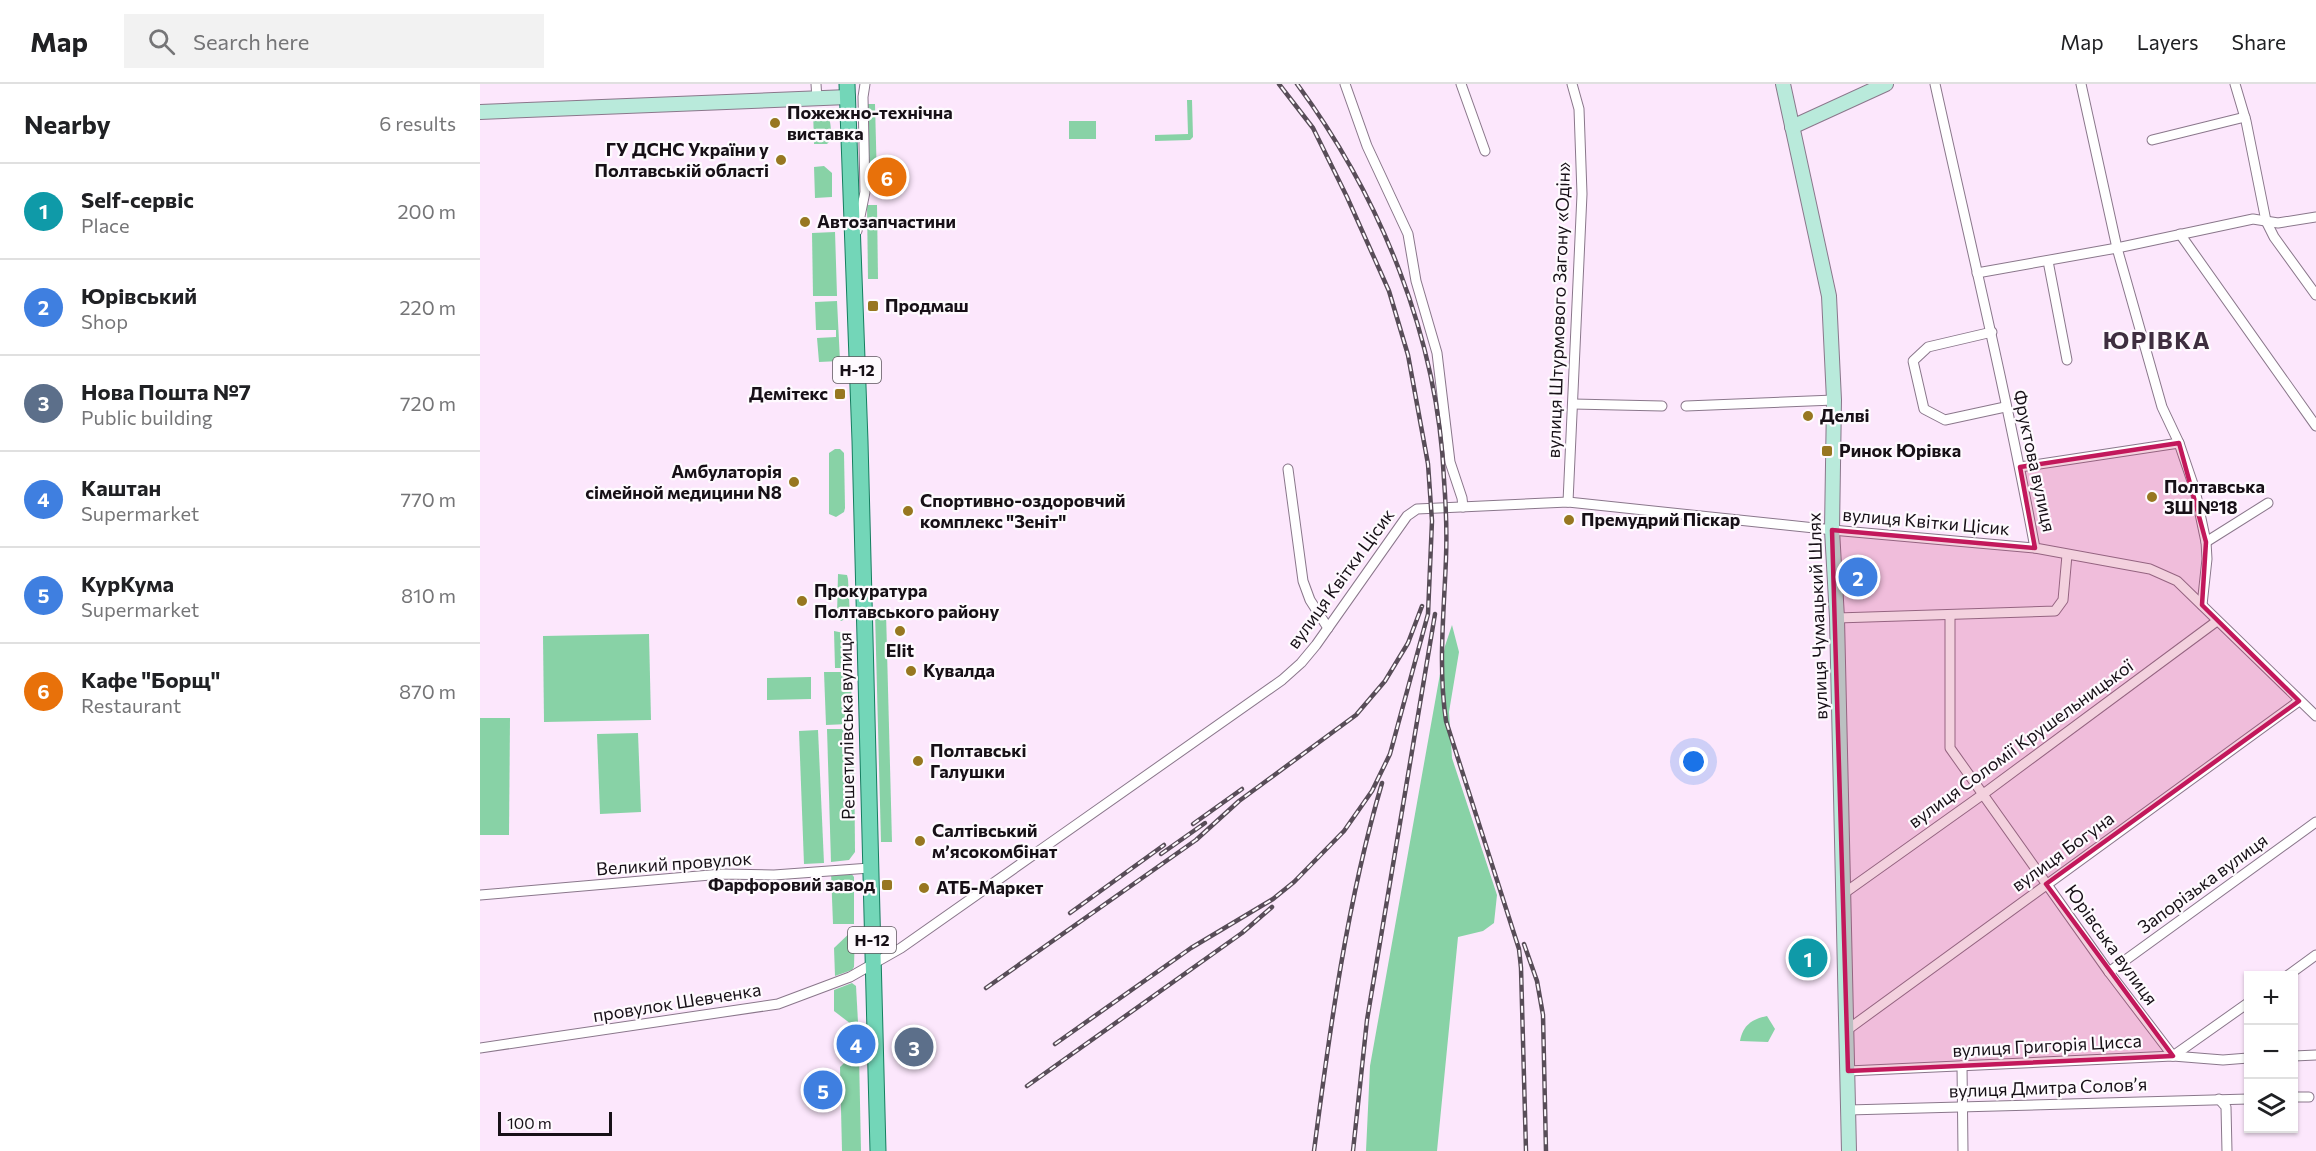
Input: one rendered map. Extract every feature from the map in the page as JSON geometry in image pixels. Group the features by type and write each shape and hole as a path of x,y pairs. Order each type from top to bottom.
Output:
{"main road":[{"name":"вулиця Чумацький Шлях","path":"1783,84 1829,296 1834,400 1832,530 1837,618 1849,1151"},
{"path":"1792,127 1887,84"},
{"path":"480,112 817,99 853,93"},
{"name":"Решетилівська вулиця","path":"853,93 853,252 878,1151"}],"street":[{"path":"816,84 817,99"},
{"path":"853,93 865,84"},
{"path":"1345,84 1367,147 1408,234 1416,281 1437,353 1450,462 1463,507"},
{"path":"1461,84 1485,151"},
{"name":"вулиця Штурмового Загону «Одін»","path":"1568,502 1582,194 1579,110 1572,84"},
{"name":"Фруктова вулиця","path":"1935,84 1992,332 2005,407 2020,467 2035,548 2150,569 2177,581 2316,716"},
{"path":"2081,84 2117,248 2162,407 2179,443 2195,490 2206,542 2202,605"},
{"path":"2235,84 2245,117 2266,221 2274,237 2316,295"},
{"path":"2152,141 2245,117"},
{"path":"1977,273 2117,248 2253,219 2278,223 2316,217"},
{"path":"2180,234 2316,426"},
{"path":"2048,261 2067,360"},
{"path":"1992,332 1928,346 1913,361 1924,409 1945,420 2005,407"},
{"path":"1686,406 1834,400"},
{"path":"1573,404 1662,406"},
{"path":"2020,467 2179,443"},
{"path":"1288,469 1303,581 1310,600 1328,628"},
{"name":"вулиця Квітки Цісик","path":"873,965 901,948 1282,680 1301,663 1328,628 1409,513 1423,509 1568,502 1832,530 2035,548"},
{"path":"2206,542 2268,503"},
{"path":"1837,618 2055,611 2063,600 2067,555"},
{"name":"Юрівська вулиця","path":"1950,616 1950,748 2109,972 2173,1056"},
{"name":"вулиця Соломії Крушельницької","path":"1843,894 1982,795 2217,621"},
{"name":"вулиця Богуна","path":"1847,1030 2299,700"},
{"name":"Запорізька вулиця","path":"2109,972 2316,822"},
{"name":"Великий провулок","path":"480,895 722,874 774,874 870,868"},
{"path":"2293,971 2316,955"},
{"name":"провулок Шевченка","path":"480,1048 778,1004 850,977 873,965"},
{"path":"2173,1056 2244,1006"},
{"path":"2298,1056 2316,1055"},
{"name":"вулиця Григорія Цисса","path":"1848,1071 2173,1056 2223,1060 2244,1058"},
{"path":"1962,1066 1963,1151"},
{"path":"2298,1097 2309,1097"},
{"path":"2219,1099 2226,1107 2227,1151"},
{"name":"вулиця Дмитра Соловʼя","path":"1848,1110 2244,1099"}],"highlighted area":[{"path":"2179,443 2206,542 2202,605 2299,701 2046,884 2173,1056 1848,1071 1832,530 2035,548 2020,467"}],"green space":[{"path":"1187,100 1192,100 1193,137 1190,140 1155,141 1155,135 1188,134"},
{"path":"865,104 875,104 877,182 868,182"},
{"path":"813,109 824,112 829,119 831,140 827,144 814,144"},
{"path":"1069,121 1096,121 1096,139 1069,139"},
{"path":"824,166 832,173 832,197 815,198 814,167"},
{"path":"867,205 877,205 878,279 868,279"},
{"path":"835,232 837,296 813,296 812,233"},
{"path":"837,301 840,361 819,362 817,338 836,337 836,330 816,330 815,302"},
{"path":"840,449 844,453 845,508 844,512 836,517 829,514 829,453"},
{"path":"838,574 847,575 848,579 850,617 841,621 837,616"},
{"path":"875,612 886,612 892,842 881,842"},
{"path":"1452,625 1459,652 1449,712 1452,758 1497,895 1494,923 1483,931 1458,937 1437,1151 1366,1151 1370,1066 1445,646"},
{"path":"834,631 849,634 850,662 843,668 835,668"},
{"path":"649,634 651,720 544,722 543,636"},
{"path":"824,672 846,672 851,677 852,712 848,724 826,725"},
{"path":"811,677 811,699 767,700 767,678"},
{"path":"480,718 510,718 509,835 480,835"},
{"path":"827,729 844,729 854,734 855,852 849,860 831,862"},
{"path":"818,730 824,863 804,864 799,731"},
{"path":"638,733 641,812 600,814 597,734"},
{"path":"831,872 851,873 854,877 854,924 833,924"},
{"path":"855,928 854,967 852,970 835,976 834,948"},
{"path":"852,983 856,986 858,1022 851,1024 834,1011 834,990"},
{"path":"1767,1016 1775,1029 1768,1042 1740,1041 1743,1031 1749,1024"},
{"path":"856,1052 859,1055 861,1151 842,1151 840,1067"}],"railway":[{"path":"1055,1044 1191,948 1273,899 1294,882 1344,831 1372,791 1390,754 1428,614 1432,521 1428,464 1408,355 1389,291 1347,197 1313,128 1279,84"},
{"path":"1297,84 1355,174 1379,222 1400,272 1417,322 1430,374 1439,427 1446,509 1442,660 1446,721 1519,949 1526,1151"},
{"path":"986,988 1196,840 1239,801 1356,715 1385,681 1408,643 1422,606"},
{"path":"1353,1151 1367,1020 1435,614"},
{"path":"1314,1151 1333,1012 1349,919 1382,783"},
{"path":"1193,824 1242,789"},
{"path":"1161,854 1205,823"},
{"path":"1070,913 1164,845"},
{"path":"1027,1086 1242,933 1272,907"},
{"path":"1524,944 1537,981 1543,1015 1546,1151"}],"place":[{"name":"Пожежно-технічна виставка","path":"775,123"},
{"name":"ГУ ДСНС України у Полтавській області","path":"781,160"},
{"name":"Кафе \"Борщ\"","path":"887,177"},
{"name":"Автозапчастини","path":"805,222"},
{"name":"Продмаш","path":"873,306"},
{"name":"Демітекс","path":"840,394"},
{"name":"Делві","path":"1808,416"},
{"name":"Ринок Юрівка","path":"1827,451"},
{"name":"Амбулаторія сімейной медицини N8","path":"794,482"},
{"name":"Полтавська ЗШ №18","path":"2152,497"},
{"name":"Спортивно-оздоровчий комплекс \"Зеніт\"","path":"908,511"},
{"name":"Премудрий Піскар","path":"1569,520"},
{"name":"Юрівський","path":"1858,577"},
{"name":"Прокуратура Полтавського району","path":"802,601"},
{"name":"Elit","path":"900,631"},
{"name":"Кувалда","path":"911,671"},
{"name":"Полтавські Галушки","path":"918,761"},
{"name":"Салтівський мʼясокомбінат","path":"920,841"},
{"name":"Фарфоровий завод","path":"887,885"},
{"name":"АТБ-Маркет","path":"924,888"},
{"name":"Self-сервіс","path":"1808,958"},
{"name":"Каштан","path":"856,1044"},
{"name":"Нова Пошта №7","path":"914,1047"},
{"name":"КурКума","path":"823,1090"}],"district":[{"name":"ЮРІВКА","path":"2157,341"}]}
